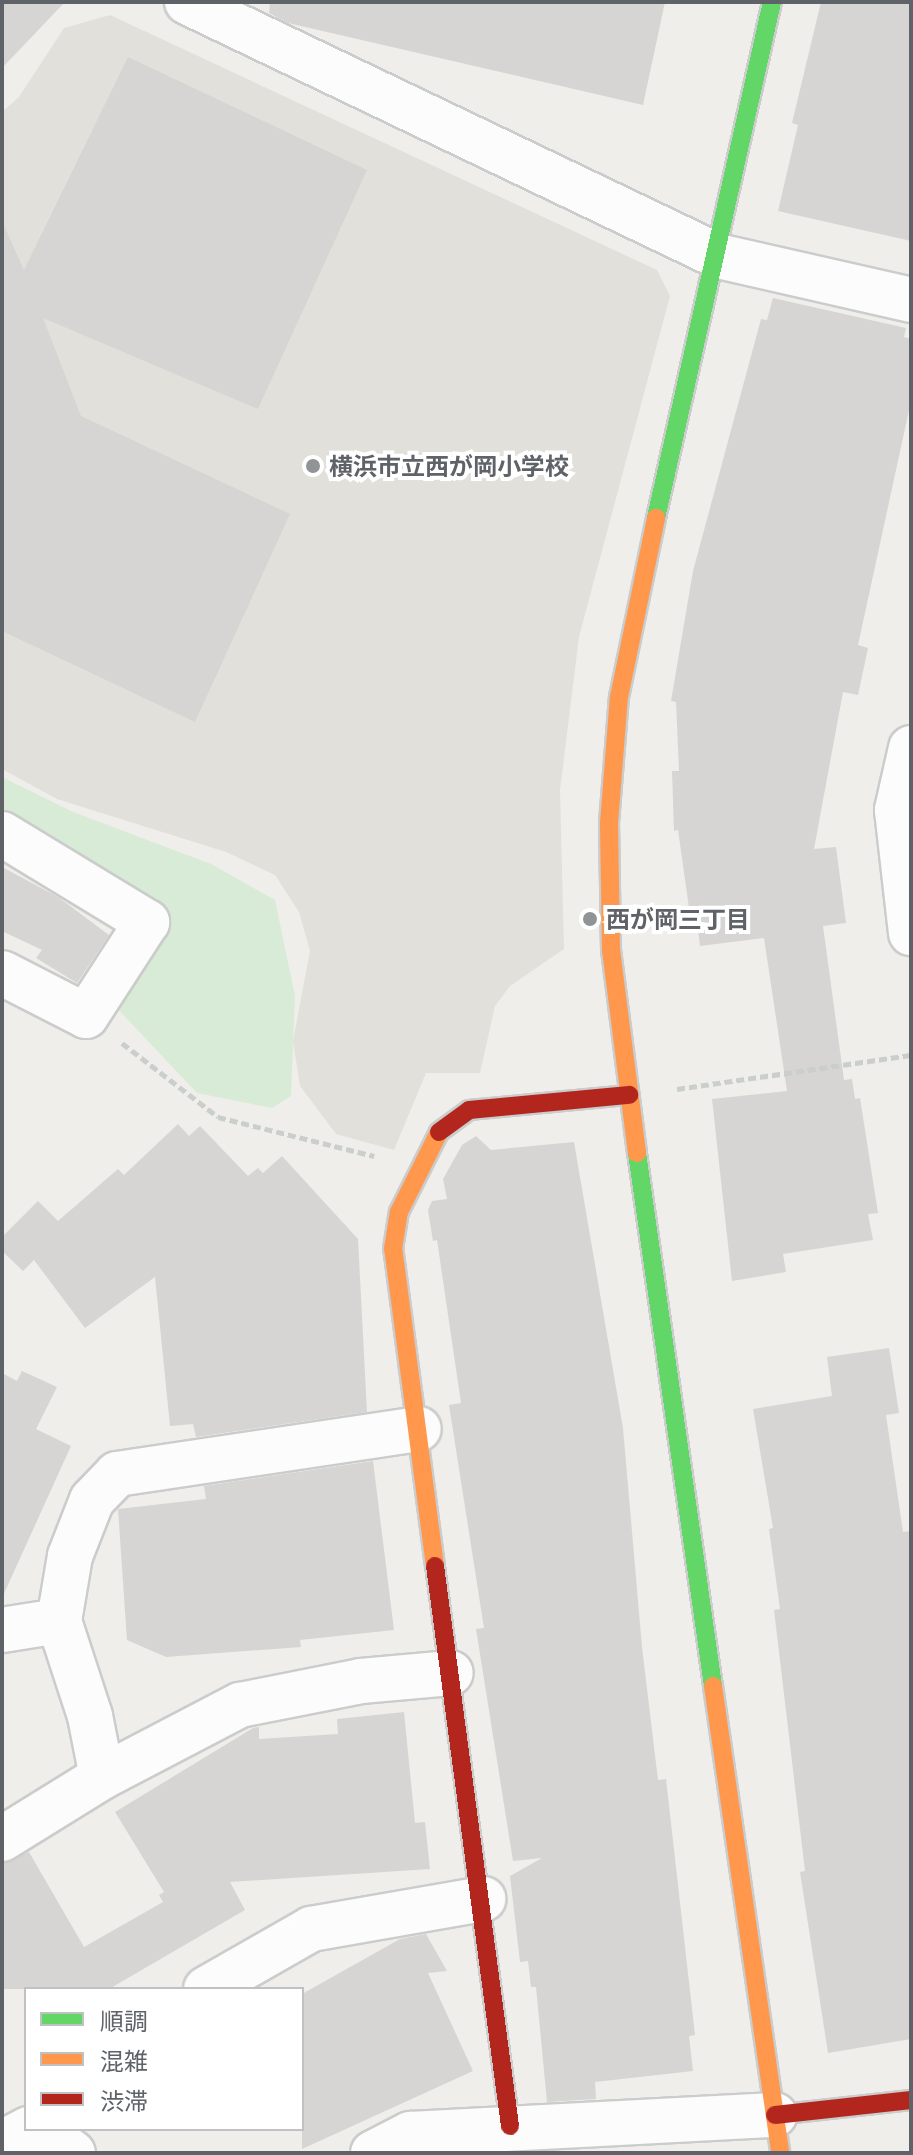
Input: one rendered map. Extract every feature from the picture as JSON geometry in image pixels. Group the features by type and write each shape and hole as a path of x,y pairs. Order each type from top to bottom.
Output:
{"street":[{"path":"187,2 718,256 911,300"},
{"path":"772,2 619,697 609,823 611,950 629,1095 777,2134"},
{"path":"911,748 904,811 911,933"},
{"path":"2,834 147,922 86,1016 2,973"},
{"path":"510,2126 483,1899 393,1249 399,1212 439,1131 469,1110 587,1095 629,1095"},
{"path":"102,1777 90,1716 59,1621 70,1556 92,1500 117,1474 419,1429"},
{"path":"2,1630 59,1621"},
{"path":"2,1839 102,1777 240,1705 361,1681 451,1673"},
{"path":"210,1987 311,1929 483,1899"},
{"path":"373,2153 410,2134 510,2126 777,2134 911,2100"},
{"path":"2,2103 24,2118"},
{"path":"2,2143 24,2131"},
{"path":"44,2131 73,2153"}],"path":[{"path":"86,1016 218,1117 420,1169"},
{"path":"629,1095 911,1055"}],"shaded area":[{"name":"横浜市立西が岡小学校","path":"110,15 657,270 670,296 579,637 560,790 564,949 510,986 495,1006 480,1073 426,1073 394,1150 336,1134 300,1086 293,1041 310,951 299,912 275,875 226,852 57,799 2,769 2,112 19,97 64,28"}],"green space":[{"path":"2,777 73,812 211,864 275,900 295,996 291,1096 272,1108 197,1093 113,1004 168,913 80,857 2,818"}],"building":[{"path":"2,2 65,2 2,68"},
{"path":"270,2 665,2 643,105 288,23 269,13"},
{"path":"821,2 911,2 911,241 778,211 798,125 792,123"},
{"path":"128,57 367,170 258,409 43,318 81,416 290,514 195,722 2,631 2,221 24,270"},
{"path":"773,298 906,328 904,337 911,339 911,401 858,645 868,648 858,695 843,692 814,849 836,847 846,923 823,926 844,1080 852,1079 855,1099 860,1098 878,1213 868,1214 873,1240 783,1254 786,1272 732,1281 712,1099 787,1091 764,938 700,946 698,929 692,929 678,830 674,831 672,771 679,771 676,702 671,701 693,571 761,319 767,320"},
{"path":"2,867 58,897 109,935 77,983 36,958 42,950 2,931"},
{"path":"178,1124 189,1136 200,1126 248,1176 258,1168 263,1173 282,1156 358,1239 367,1412 196,1437 193,1424 170,1426 155,1277 85,1328 34,1260 23,1271 2,1251 2,1237 38,1201 58,1221 118,1169 124,1175"},
{"path":"476,1136 491,1150 574,1142 623,1428 642,1647 658,1780 666,1779 695,2035 689,2036 693,2071 595,2082 596,2099 547,2102 536,1987 531,1987 528,1961 520,1962 510,1876 542,1858 513,1861 476,1629 484,1628 449,1405 461,1403 437,1240 433,1241 428,1210 432,1201 447,1199 443,1179 462,1145"},
{"path":"889,1348 899,1413 886,1415 903,1532 911,1531 911,2039 828,2053 800,1872 805,1871 774,1610 780,1609 769,1529 773,1528 753,1409 832,1396 827,1357"},
{"path":"22,1371 57,1387 36,1429 71,1446 2,1598 2,1373 17,1381"},
{"path":"373,1461 394,1630 300,1640 301,1647 166,1657 127,1640 118,1509 206,1499 204,1486"},
{"path":"404,1712 415,1823 425,1822 430,1869 230,1882 245,1910 112,1987 2,1989 2,1864 29,1852 84,1947 163,1902 159,1895 164,1892 115,1812 253,1728 259,1727 259,1739 338,1734 337,1719"},
{"path":"426,1934 447,1971 428,1973 473,2071 302,2149 304,1993 400,1939"}],"traffic: fast":[{"path":"656,518 772,2"},
{"path":"637,1153 713,1686"}],"traffic: slow":[{"path":"637,1153 611,950 609,823 619,697 656,518"},
{"path":"435,1566 393,1249 399,1212 439,1132"},
{"path":"713,1686 780,2153"}],"traffic: jam":[{"path":"439,1132 469,1110 629,1095"},
{"path":"435,1566 510,2126"},
{"path":"775,2115 911,2100"}],"place":[{"name":"横浜市立西が岡小学校","path":"313,466"},
{"name":"西が岡三丁目","path":"590,919"}]}
